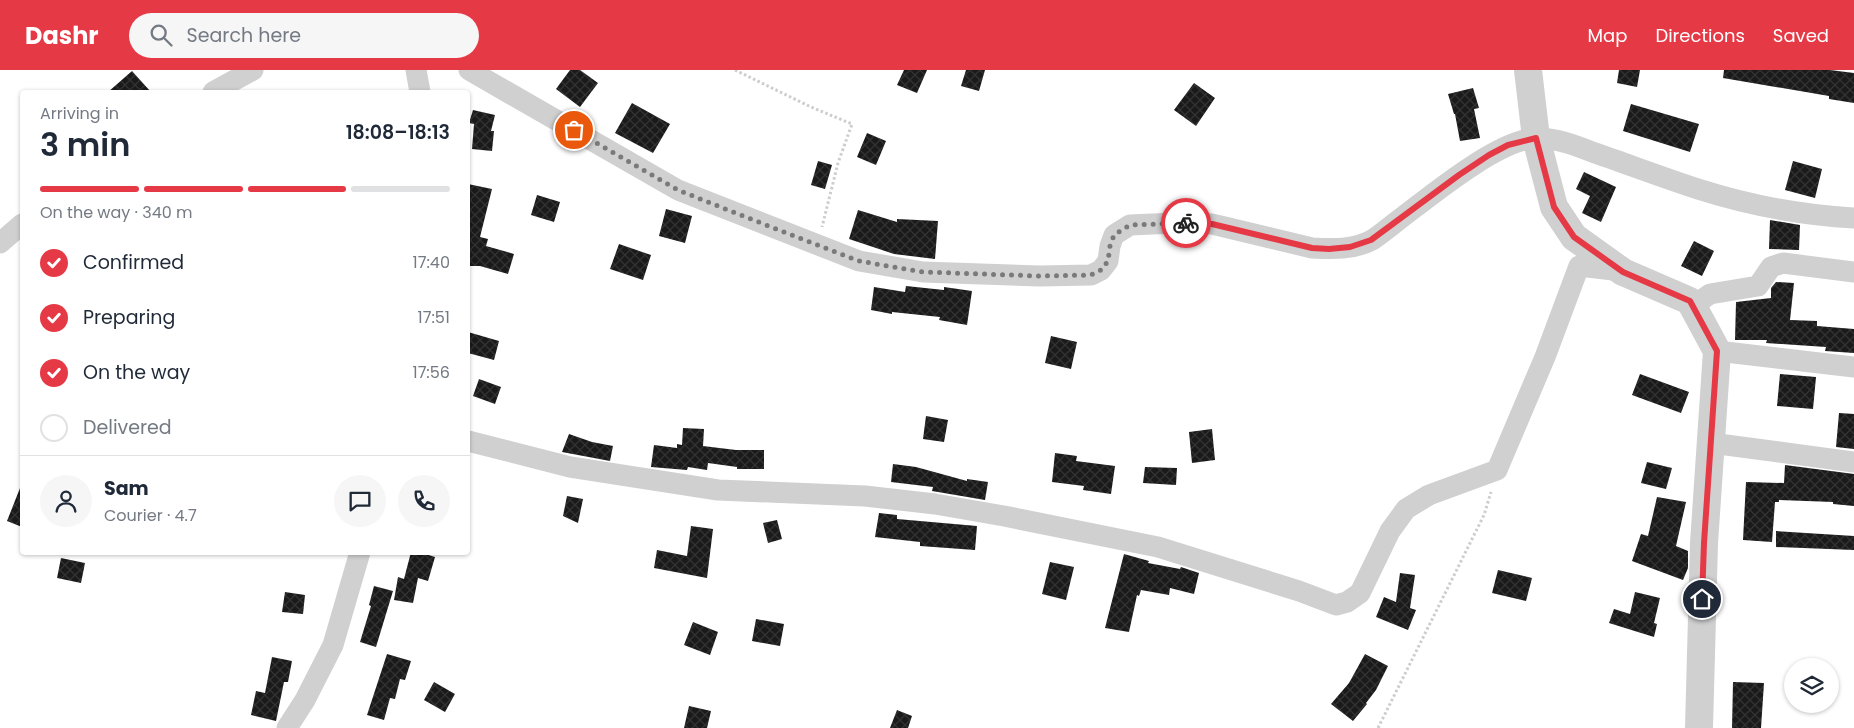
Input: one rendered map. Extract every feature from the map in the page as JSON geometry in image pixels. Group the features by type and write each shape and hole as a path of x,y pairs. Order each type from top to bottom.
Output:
{"street":[{"path":"217,90 253,70"},
{"path":"416,70 420,90"},
{"path":"470,70 678,190 859,261 923,272 1040,276 1091,275 1101,270 1108,261 1114,235 1130,225 1212,224 1312,248 1350,247 1371,240 1489,155 1508,145 1536,138 1566,143 1699,190 1747,203 1823,216 1854,218"},
{"path":"1528,70 1536,138 1554,207 1574,237 1623,272 1690,301 1717,351 1704,543 1700,728"},
{"path":"0,243 20,226"},
{"path":"1693,306 1710,294 1758,286 1771,267 1783,263 1854,272"},
{"path":"470,442 570,468 718,490 865,496 935,504 1004,516 1158,547 1299,591 1336,605 1347,602 1360,594 1390,531 1406,509 1429,495 1497,470 1545,357 1578,266 1623,272"},
{"path":"1717,351 1854,367"},
{"path":"1711,443 1854,462"},
{"path":"287,728 305,700 333,645 359,555"}],"path":[{"path":"735,70 811,107 852,124 838,163 830,201 817,244"},
{"path":"1378,728 1484,516 1497,470"}],"building":[{"path":"570,70 580,70 598,83 580,107 556,89"},
{"path":"904,70 927,70 917,93 897,85"},
{"path":"966,70 985,70 979,91 961,86"},
{"path":"1619,70 1640,70 1637,87 1617,83"},
{"path":"1724,70 1830,70 1854,73 1854,103 1829,99 1829,96 1723,78"},
{"path":"132,71 149,90 110,90"},
{"path":"1194,83 1215,98 1196,126 1174,110"},
{"path":"1473,88 1479,108 1474,109 1480,138 1460,141 1455,114 1448,94"},
{"path":"632,103 670,124 653,153 615,133"},
{"path":"1631,104 1699,124 1690,152 1623,131"},
{"path":"473,110 495,115 491,131 494,131 492,151 472,149 474,124 470,123"},
{"path":"867,133 886,141 876,165 857,157"},
{"path":"818,161 832,165 825,189 811,185"},
{"path":"1793,161 1822,169 1815,198 1785,190"},
{"path":"1584,172 1616,187 1601,222 1582,213 1590,196 1576,189"},
{"path":"470,184 492,189 480,237 488,239 486,246 514,254 508,274 480,266 470,266"},
{"path":"537,195 560,202 554,222 531,215"},
{"path":"666,209 692,216 685,243 659,236"},
{"path":"858,210 897,222 897,219 938,221 935,259 894,254 849,239"},
{"path":"1770,220 1800,225 1799,250 1769,249"},
{"path":"1694,241 1714,251 1702,276 1681,266"},
{"path":"619,244 651,255 643,280 610,269"},
{"path":"1776,282 1794,283 1790,320 1817,321 1817,326 1854,329 1854,353 1825,351 1826,347 1766,343 1767,340 1735,340 1736,302 1771,298 1771,288"},
{"path":"906,286 944,290 944,287 972,291 967,325 939,320 940,317 892,312 892,314 871,310 874,287 905,292"},
{"path":"470,333 499,341 494,360 470,354"},
{"path":"1051,336 1077,342 1071,369 1045,363"},
{"path":"1640,374 1689,392 1681,413 1632,395"},
{"path":"1780,374 1816,377 1813,409 1777,406"},
{"path":"479,379 501,387 495,404 473,396"},
{"path":"1839,413 1854,414 1854,449 1836,447"},
{"path":"926,416 948,420 944,442 923,439"},
{"path":"683,428 704,429 703,446 736,450 764,450 764,469 737,469 737,467 708,463 707,470 688,467 687,470 651,467 654,445 677,448 677,444 682,445"},
{"path":"1212,429 1215,460 1192,463 1189,432"},
{"path":"569,434 592,442 613,446 610,461 562,452"},
{"path":"1055,453 1077,456 1076,461 1115,466 1111,494 1083,490 1084,486 1052,482"},
{"path":"1647,462 1672,468 1666,489 1641,483"},
{"path":"893,464 916,467 967,481 967,479 988,482 985,500 932,491 933,487 891,482"},
{"path":"1785,465 1854,474 1854,506 1833,504 1833,502 1779,500 1779,502 1775,502 1772,542 1743,540 1746,482 1784,483"},
{"path":"1145,467 1177,468 1176,485 1143,483"},
{"path":"20,488 20,526 7,521"},
{"path":"567,496 583,499 578,523 563,516"},
{"path":"1657,497 1686,502 1676,546 1688,551 1688,568 1683,580 1632,561 1641,534 1648,536"},
{"path":"879,513 897,515 897,519 977,526 975,550 920,546 920,542 875,537"},
{"path":"777,520 782,539 768,543 763,523"},
{"path":"691,526 713,529 707,578 654,568 657,550 687,556"},
{"path":"1776,531 1854,536 1854,550 1776,547"},
{"path":"1124,554 1149,561 1148,563 1180,569 1181,567 1199,573 1194,594 1170,588 1169,595 1141,590 1139,596 1137,595 1129,632 1105,628"},
{"path":"410,555 435,557 428,581 418,578 413,603 394,600 398,577 404,579"},
{"path":"61,558 85,563 81,583 57,578"},
{"path":"1050,562 1074,567 1066,600 1042,594"},
{"path":"1498,570 1532,578 1526,601 1492,593"},
{"path":"1400,573 1415,575 1410,608 1416,610 1408,630 1376,617 1384,597 1396,602"},
{"path":"374,586 393,591 376,647 360,642 371,606 369,605"},
{"path":"285,592 305,595 303,614 282,612"},
{"path":"1635,592 1660,598 1654,623 1657,624 1654,637 1609,623 1614,609 1630,614"},
{"path":"756,619 784,624 780,646 752,641"},
{"path":"693,622 718,632 710,655 684,645"},
{"path":"387,654 411,661 405,680 400,679 395,699 390,698 384,720 367,715"},
{"path":"1365,654 1388,666 1376,690 1353,721 1331,704 1349,683"},
{"path":"272,657 292,661 288,682 284,682 276,721 251,715 256,691 265,693"},
{"path":"434,682 455,694 445,712 424,700"},
{"path":"1733,682 1764,683 1761,728 1732,728"},
{"path":"689,706 711,711 707,728 684,728"},
{"path":"897,710 912,716 908,728 890,728"}],"way so far":[{"path":"574,130 678,190 859,261 923,272 1040,276 1091,275 1101,270 1108,261 1114,235 1130,225 1186,223"}],"route":[{"path":"1186,223 1212,224 1312,248 1350,247 1371,240 1489,155 1508,145 1536,138 1554,207 1574,237 1623,272 1690,301 1717,351 1702,599"}]}
